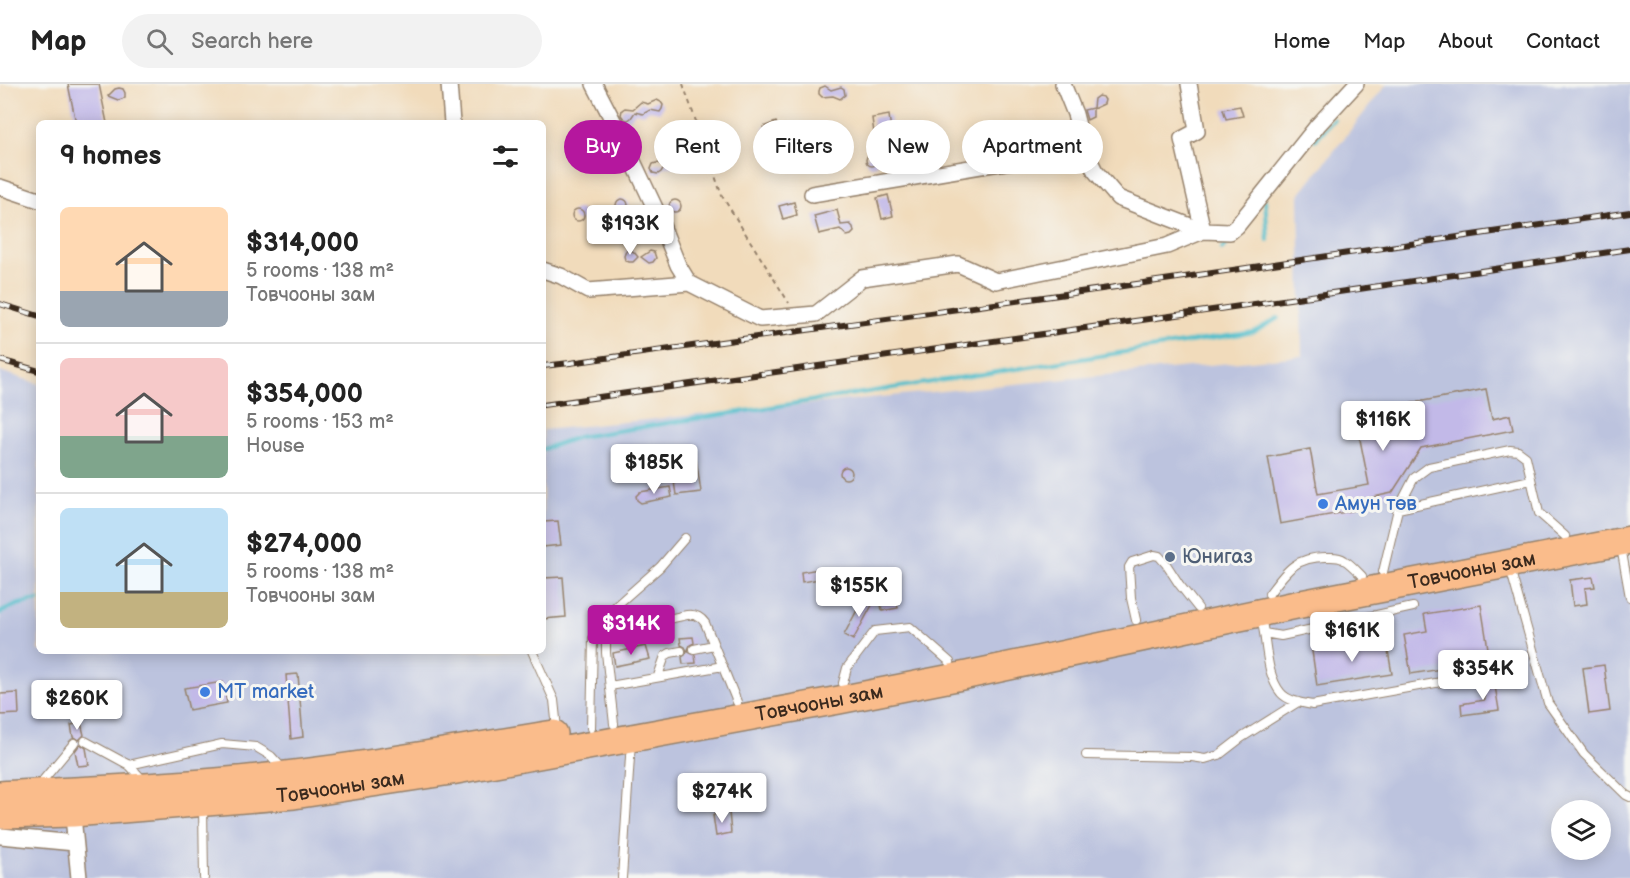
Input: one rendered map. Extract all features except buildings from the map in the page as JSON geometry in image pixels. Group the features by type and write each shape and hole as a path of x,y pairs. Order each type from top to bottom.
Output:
{"highway":[{"name":"Товчооны зам","path":"0,795 42,792 72,802 203,803 306,794 452,771 612,730 736,702 950,662 1136,620 1198,608 1264,613 1373,574 1565,536 1627,535"},
{"name":"Товчооны зам","path":"0,831 72,802 149,787 288,775 557,734 612,730 967,675 1508,564 1627,535"}],"street":[{"path":"449,84 452,120"},
{"path":"594,84 656,208 678,265 689,283"},
{"path":"1063,84 1077,120"},
{"path":"1189,84 1197,131 1182,139 1203,231"},
{"path":"1098,174 1118,198 1203,231 1230,232 1318,125 1356,84"},
{"path":"812,194 962,169"},
{"path":"0,187 36,199"},
{"path":"546,271 561,276 588,291 689,283 760,319 816,314 862,278 958,264 996,281 1167,246 1203,231"},
{"path":"72,802 79,878"},
{"path":"0,831 75,843"}],"lane":[{"path":"1373,574 1398,509 1414,478 1429,467 1510,450 1518,451 1526,458 1539,513 1565,536"},
{"path":"1398,509 1531,480"},
{"path":"1627,535 1630,597"},
{"path":"612,730 593,639 602,620 660,567 685,538"},
{"path":"1136,620 1131,597 1129,567 1132,562 1154,555 1159,556 1166,564 1198,608"},
{"path":"1508,564 1548,704 1584,754 1630,797"},
{"path":"1264,613 1281,636 1413,607"},
{"path":"1264,613 1271,674 1282,694 1298,702 1312,705 1458,679"},
{"path":"622,878 606,644 609,634 617,630 693,614 700,617 705,623 736,702"},
{"path":"843,683 847,668 875,631 910,627 950,662"},
{"path":"694,649 714,645"},
{"path":"658,676 665,656 681,651"},
{"path":"533,654 555,700 557,734"},
{"path":"610,686 723,666"},
{"path":"1086,755 1205,759 1219,755 1241,738 1298,702"},
{"path":"85,741 129,765 149,787"},
{"path":"42,792 44,778 74,743"},
{"path":"129,765 222,744 256,747 271,756 288,775"},
{"path":"203,803 204,878"}],"path":[{"path":"682,84 722,196 797,315"}],"shaded area":[{"path":"1387,84 1630,84 1630,878 0,878 0,371 36,383 36,654 546,654 546,430 1302,356 1299,195"}],"waterway":[{"path":"1315,140 1334,119"},
{"path":"1265,200 1268,240"},
{"path":"1222,249 1233,236"},
{"path":"546,448 578,437 1254,332 1278,318"},
{"path":"0,613 19,604 36,601"}],"railway":[{"path":"546,366 1116,287 1630,212"},
{"path":"546,405 1630,249"},
{"path":"0,304 36,315"},
{"path":"0,360 36,370"}],"place":[{"name":"Амун төв","path":"1323,504"},
{"name":"Юнигаз","path":"1170,557"},
{"name":"MT market","path":"205,692"}]}
